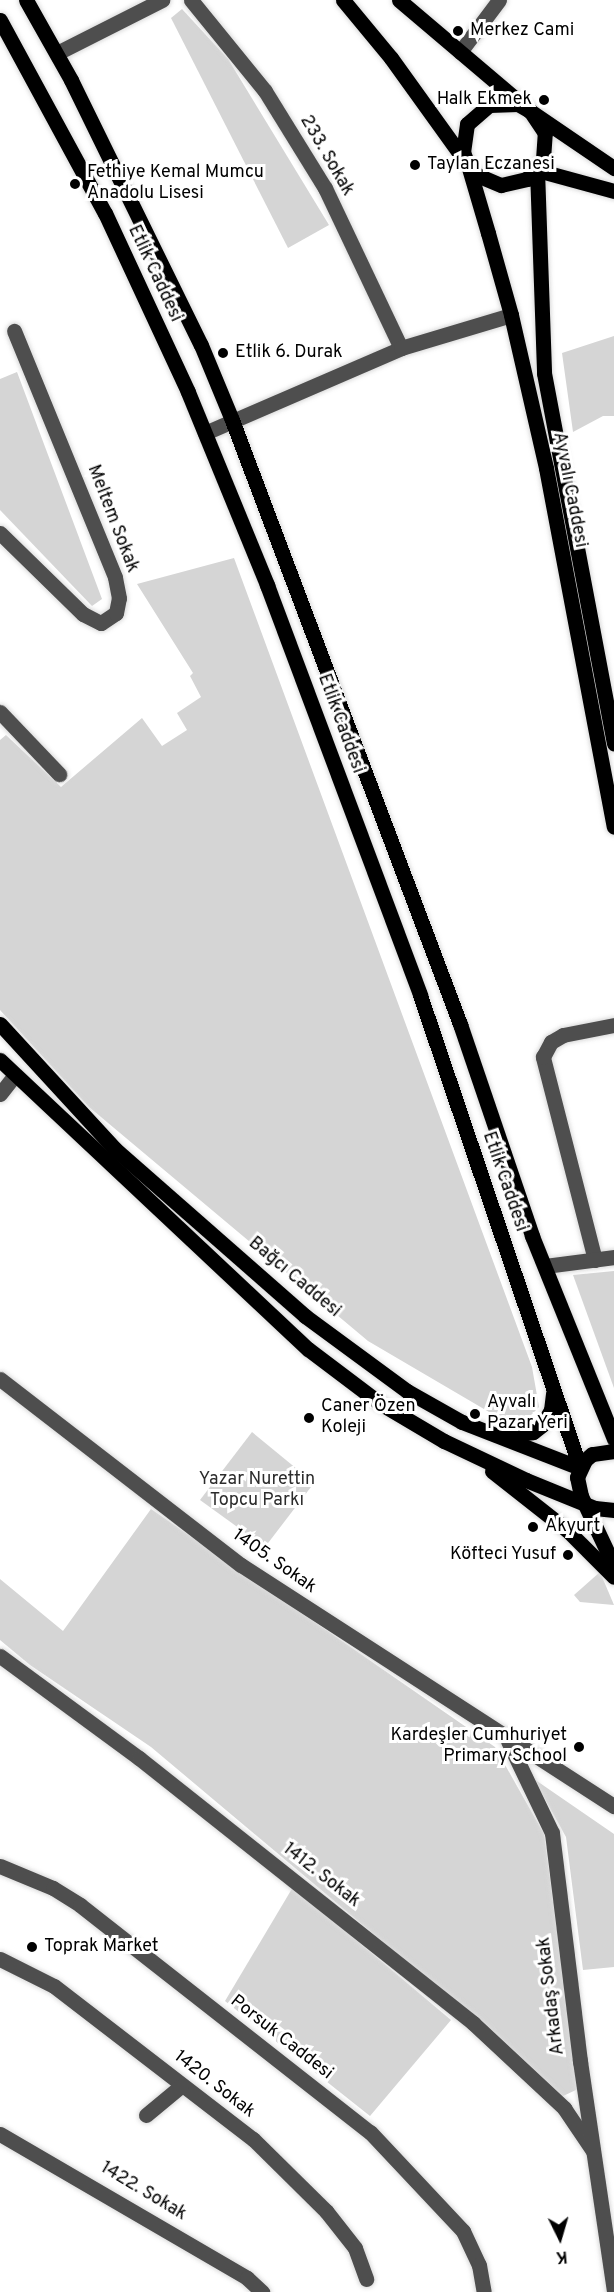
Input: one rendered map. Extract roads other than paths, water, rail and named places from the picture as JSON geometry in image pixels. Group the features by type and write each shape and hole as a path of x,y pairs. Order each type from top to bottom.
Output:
{"main road":[{"name":"Etlik Caddesi","path":"26,0 57,52 201,345 232,420 346,717 545,1266 614,1439"},
{"name":"Ayvalı Caddesi","path":"343,0 468,165 488,182 501,185 521,182 537,170 543,159 545,133 530,111 399,0"},
{"name":"Etlik Caddesi","path":"0,20 105,213 205,433 267,585 420,995 580,1468 578,1487 614,1566"},
{"name":"Ayvalı Caddesi","path":"530,111 503,102 477,112 463,138 468,165 511,315 546,468 614,827"},
{"path":"530,111 614,168"},
{"name":"Ayvalı Caddesi","path":"537,170 544,373 611,713 614,742"},
{"path":"537,170 614,190"},
{"name":"Bağcı Caddesi","path":"0,1024 115,1149 305,1316 407,1391 488,1434 580,1468"},
{"path":"0,1060 14,1076 315,1356 378,1402 468,1453 604,1510 614,1509"},
{"path":"488,1434 533,1432 548,1419 554,1390"},
{"path":"580,1468 592,1454 614,1451"},
{"path":"468,1453 545,1512 614,1577"}],"street":[{"path":"57,52 162,0"},
{"name":"233. Sokak","path":"191,0 265,91 325,188 402,348"},
{"path":"460,52 499,0"},
{"path":"205,433 402,348 511,315"},
{"name":"Meltem Sokak","path":"3,543 83,614 101,623 116,613 119,598 115,577 14,331"},
{"path":"0,713 59,774"},
{"path":"595,1260 543,1056 551,1042 563,1035 614,1025"},
{"path":"0,1094 14,1076"},
{"path":"545,1266 614,1257"},
{"name":"1405. Sokak","path":"0,1379 241,1564 508,1741 614,1806"},
{"name":"1412. Sokak","path":"0,1656 139,1758 473,2023 564,2108 593,2151"},
{"name":"Arkadaş Sokak","path":"508,1741 552,1833 593,2151 614,2292"},
{"name":"Porsuk Caddesi","path":"0,1866 53,1888 80,1905 370,2132 463,2231 479,2265 484,2292"},
{"name":"1420. Sokak","path":"0,1959 54,1986 181,2086 253,2139 293,2175 355,2247 366,2279"},
{"path":"146,2115 181,2086"},
{"name":"1422. Sokak","path":"0,2133 247,2278 262,2292"}],"place":[{"name":"Merkez Cami","path":"458,31"},
{"name":"Halk Ekmek","path":"544,100"},
{"name":"Taylan Eczanesi","path":"415,165"},
{"name":"Fethiye Kemal Mumcu Anadolu Lisesi","path":"75,184"},
{"name":"Etlik 6. Durak","path":"223,353"},
{"name":"Ayvalı Pazar Yeri","path":"475,1414"},
{"name":"Caner Özen Koleji","path":"309,1418"},
{"name":"Akyurt","path":"533,1527"},
{"name":"Köfteci Yusuf","path":"568,1555"},
{"name":"Kardeşler Cumhuriyet Primary School","path":"579,1747"},
{"name":"Toprak Market","path":"32,1947"}],"park label":[{"name":"Yazar Nurettin Topcu Parkı","path":"257,1491"}]}
